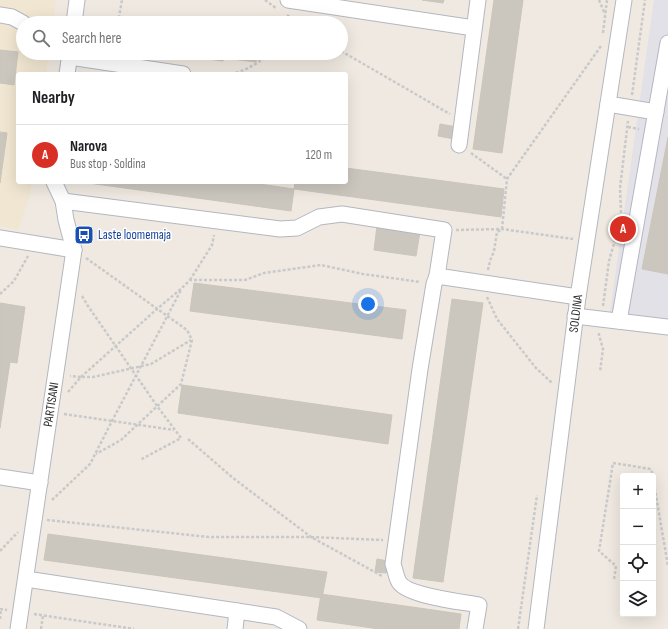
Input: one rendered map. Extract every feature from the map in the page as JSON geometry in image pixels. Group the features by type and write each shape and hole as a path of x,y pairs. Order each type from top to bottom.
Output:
{"street":[{"path":"75,16 78,0"},
{"path":"288,0 474,28"},
{"path":"459,144 478,0"},
{"name":"SOLDINA","path":"536,629 575,316 624,0"},
{"path":"0,15 16,19"},
{"path":"619,321 668,43"},
{"path":"67,72 69,60"},
{"path":"99,60 170,72"},
{"path":"608,104 656,112"},
{"name":"PARTISANI","path":"18,629 36,516 74,250 63,201 55,184"},
{"path":"63,201 280,229 297,228 319,217 342,214 444,230 419,376 394,564 399,583 409,590 422,595 479,605 475,629"},
{"path":"0,238 74,250"},
{"path":"436,280 486,284 578,297"},
{"path":"575,316 668,327"},
{"path":"0,477 40,484"},
{"path":"26,579 276,617 299,629"},
{"path":"235,629 237,611"}],"path":[{"path":"119,16 122,0"},
{"path":"599,0 605,15"},
{"path":"600,372 603,349 599,336 608,261 615,240 621,211 620,188 645,0"},
{"path":"502,229 507,179 601,46"},
{"path":"348,54 462,121"},
{"path":"239,72 263,60"},
{"path":"459,144 507,179"},
{"path":"192,340 151,364 93,376 81,377 190,280 212,245 217,221"},
{"path":"502,229 497,232 486,284 486,297 496,320 536,368 553,384"},
{"path":"444,230 502,229 573,239"},
{"path":"0,294 14,281 36,243"},
{"path":"74,250 187,330 192,340 181,384 121,440 95,455"},
{"path":"190,280 245,280 264,273 321,265 364,274 436,280"},
{"path":"71,274 88,306 136,377 181,438 140,460"},
{"path":"52,500 90,464 182,288"},
{"path":"50,412 174,430"},
{"path":"188,439 233,478 311,537 375,574 399,583"},
{"path":"614,579 616,566 599,551 613,463 652,469 652,473"},
{"path":"656,495 668,566"},
{"path":"0,551 36,516 46,520 209,537 311,537 396,541"},
{"path":"0,618 1,609 134,629"},
{"path":"41,629 43,615"}],"shaded area":[{"path":"0,0 56,0 54,16 16,16 16,60 48,60 46,72 16,72 16,184 32,184 30,194 18,230 0,226"},
{"path":"654,0 668,0 668,319 610,312"}],"building":[{"path":"422,0 444,0 443,3"},
{"path":"494,0 523,0 502,153 473,149"},
{"path":"0,50 16,52 17,60 14,85 0,83"},
{"path":"240,60 256,60 256,62"},
{"path":"440,124 457,127 454,139 438,136"},
{"path":"0,132 7,133 0,183"},
{"path":"668,137 668,274 642,269"},
{"path":"348,168 504,189 501,217 294,189 295,184 348,184"},
{"path":"95,184 260,184 294,189 291,211"},
{"path":"377,226 420,232 416,256 374,250"},
{"path":"194,283 406,310 402,339 190,311"},
{"path":"452,299 483,303 443,582 413,578"},
{"path":"0,303 25,307 17,363 10,362 0,428"},
{"path":"182,385 392,415 388,444 178,413"},
{"path":"48,534 327,572 322,598 44,560"},
{"path":"377,559 388,561 386,573 375,572"},
{"path":"321,594 461,614 459,629 379,629 317,620"}],"place":[{"name":"Narova","path":"623,229"},
{"name":"Laste loomemaja","path":"84,235"}]}
